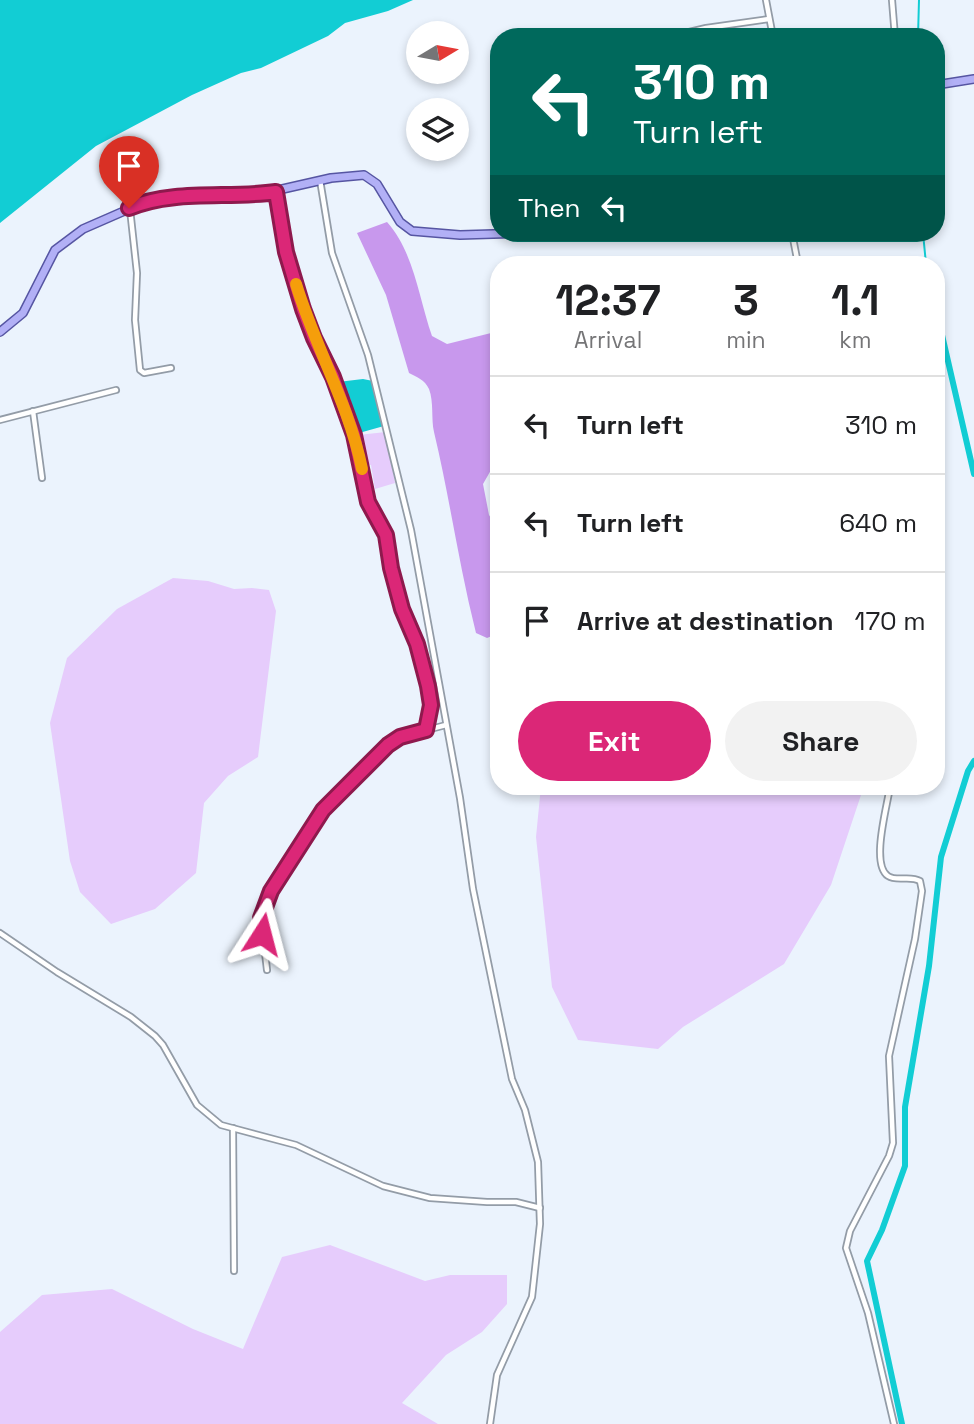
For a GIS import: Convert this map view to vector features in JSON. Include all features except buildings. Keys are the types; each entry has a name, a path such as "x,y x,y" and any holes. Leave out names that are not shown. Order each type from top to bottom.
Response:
{"main road":[{"path":"945,84 974,79"},
{"path":"0,332 23,313 55,250 83,229 138,205 180,197 276,192 320,180 364,175 371,178 400,222 412,231 490,234"}],"street":[{"path":"766,0 771,28"},
{"path":"892,0 894,28"},
{"path":"706,28 769,19"},
{"path":"320,180 332,253 368,355 411,530 460,799 473,889 512,1079 525,1110 538,1162 538,1265 532,1297 497,1375 490,1424"},
{"path":"276,192 286,252 303,309 333,377 354,435 368,502 386,535 402,609 417,644 431,705 426,730"},
{"path":"129,208 137,273 135,320 140,370 144,373 171,368"},
{"path":"0,420 116,390"},
{"path":"33,411 41,478"},
{"path":"267,970 261,918 271,891 323,810 388,745 400,737 446,725"},
{"path":"888,795 882,828 881,865 891,877 915,878 920,881 922,891 915,939 889,1056 893,1143 846,1244 868,1313 894,1424"},
{"path":"0,933 131,1017 155,1036 163,1045 197,1105 220,1125 296,1145 383,1186 430,1198 516,1202 540,1208"},
{"path":"233,1128 233,1271"}],"shaded area":[{"path":"387,222 396,234 410,261 432,336 447,344 490,333 490,472 483,484 490,517 490,637 487,638 476,633 470,608 434,432 429,389 423,381 409,373 386,295 357,233"},
{"path":"386,432 395,483 375,489 371,465 362,463 358,435"},
{"path":"173,578 208,581 234,589 269,590 276,611 258,757 228,776 204,803 196,873 155,909 111,924 80,892 70,861 50,723 67,658 117,609"},
{"path":"540,795 861,795 831,885 784,964 683,1027 658,1049 578,1040 552,987 536,837"},
{"path":"330,1245 425,1281 450,1275 507,1275 507,1304 482,1332 446,1355 402,1403 438,1424 0,1424 0,1332 42,1295 112,1289 193,1329 243,1349 282,1257"}],"water":[{"path":"0,0 413,0 388,11 345,23 328,36 261,68 241,73 192,95 96,146 0,223"},
{"path":"363,379 373,381 384,426 359,433 350,398 338,382"}],"waterway":[{"path":"918,28 919,0"},
{"path":"924,242 925,256"},
{"path":"945,348 974,474"},
{"path":"902,1424 867,1261 882,1230 905,1166 905,1107 929,966 941,857 968,771 974,761"}],"slow traffic":[{"path":"296,284 314,338 340,394 362,469"}],"route":[{"path":"129,208 180,197 276,192 286,252 303,309 340,394 354,435 364,492 383,524 402,609 417,644 428,686 431,705 426,730 400,737 388,745 323,810 271,891 261,918 262,934"}]}
